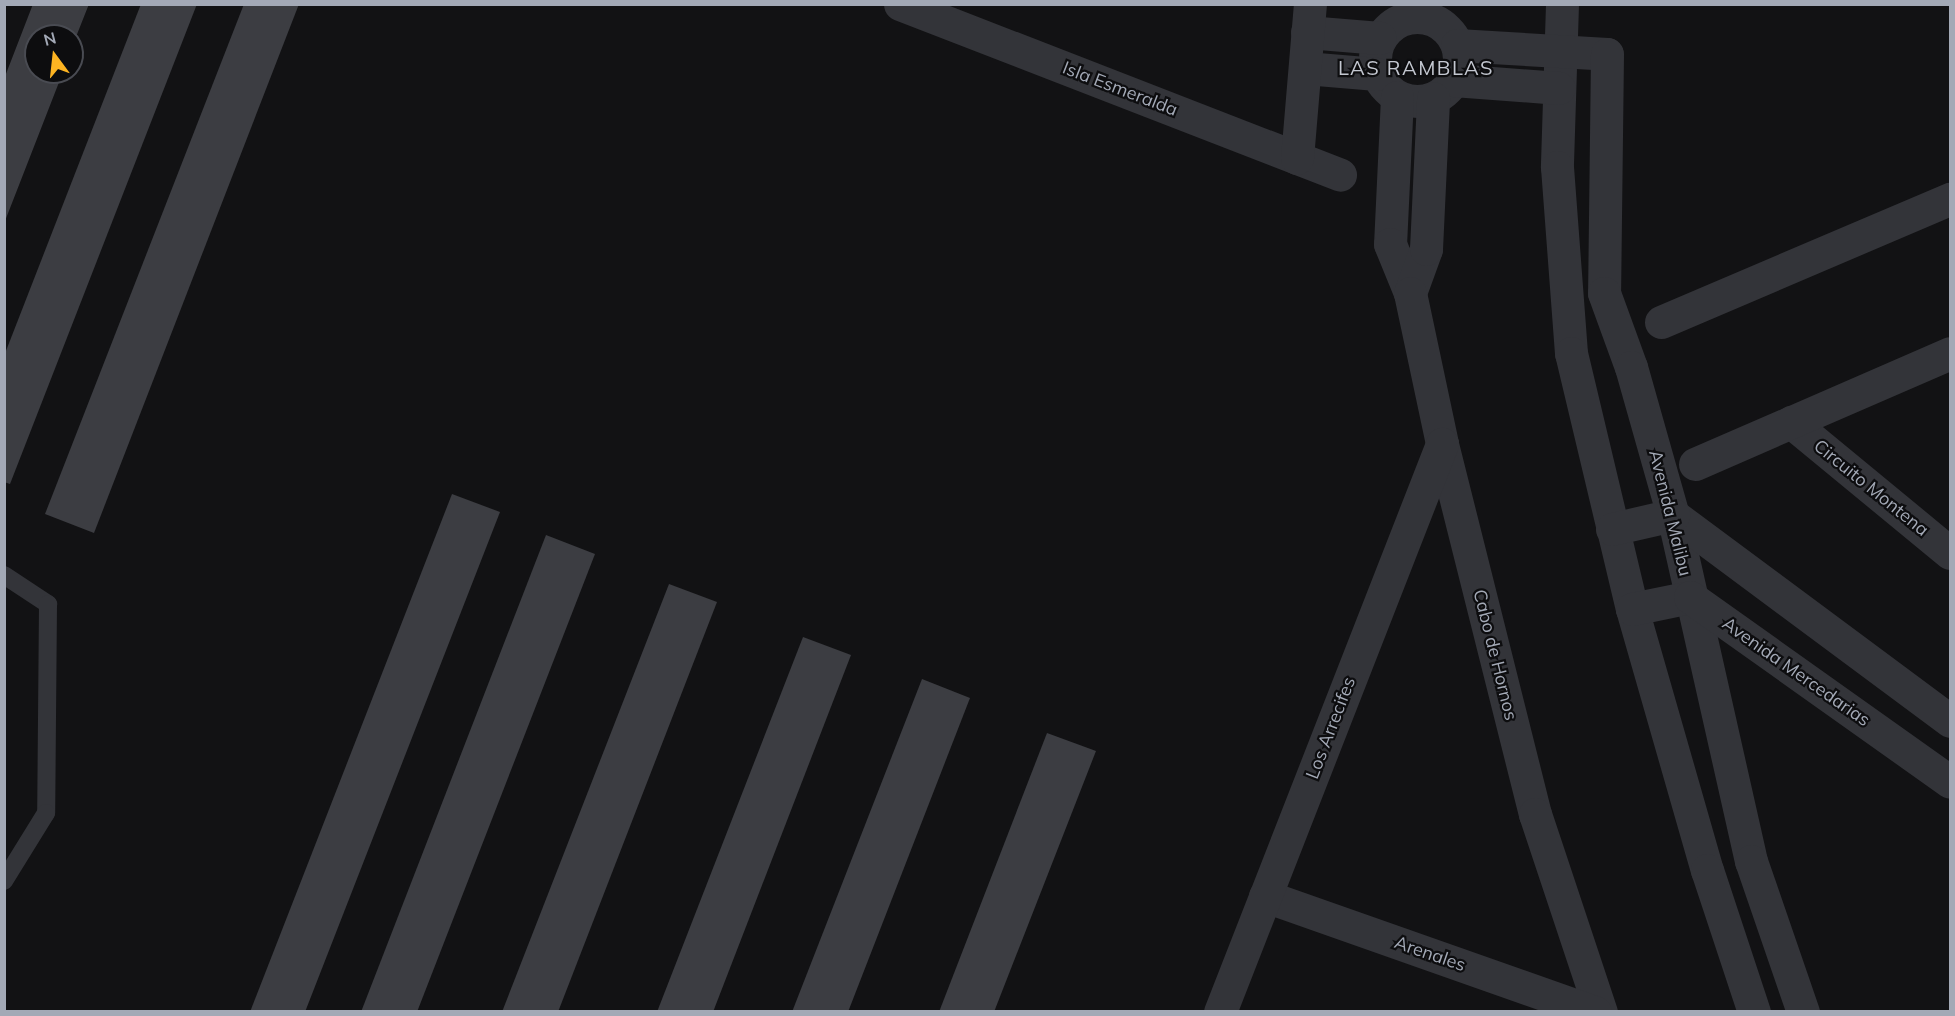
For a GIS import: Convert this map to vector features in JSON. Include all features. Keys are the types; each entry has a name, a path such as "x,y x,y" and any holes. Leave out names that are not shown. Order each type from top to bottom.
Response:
{"street":[{"name":"Isla Esmeralda","path":"900,4 1340,175"},
{"path":"1562,4 1557,167 1571,353 1632,609 1707,870 1754,1011"},
{"path":"1297,158 1308,18 1394,21 1436,13 1449,30 1460,57 1443,89 1426,249 1410,293"},
{"path":"1387,85 1374,52 1394,21"},
{"path":"1457,45 1560,51"},
{"name":"Avenida Malibu","path":"1560,51 1607,54 1604,293 1631,367 1673,515 1751,861 1803,1011"},
{"path":"1305,68 1387,85 1412,101 1443,89 1559,88"},
{"name":"Cabo de Hornos","path":"1387,85 1392,220 1390,244 1410,293 1442,444 1535,814 1601,1011"},
{"path":"1661,322 1950,199"},
{"path":"1392,220 1427,223"},
{"name":"Circuito Montena","path":"1695,464 1950,353"},
{"name":"Circuito Montena","path":"1791,422 1950,554"},
{"name":"Los Arrecifes","path":"1220,1011 1442,444"},
{"path":"1612,529 1673,515 1950,721"},
{"path":"1632,609 1690,597"},
{"name":"Avenida Mercedarias","path":"1690,597 1950,782"},
{"name":"Arenales","path":"1265,896 1596,1011"}],"lane":[{"path":"4,575 48,604 46,813 4,881"}],"building":[{"path":"33,4 89,4 81,24 25,24"},
{"path":"141,4 197,4 10,484 4,482 4,356"},
{"path":"244,4 299,4 94,533 45,514"},
{"path":"24,27 24,84 58,84 5,221 4,79"},
{"path":"452,494 500,512 305,1012 250,1012"},
{"path":"546,535 595,554 417,1012 361,1012"},
{"path":"669,584 717,602 558,1012 502,1012"},
{"path":"803,637 851,655 713,1012 657,1012"},
{"path":"922,679 970,698 848,1012 792,1012"},
{"path":"1047,733 1096,751 994,1012 939,1012"}],"district":[{"name":"LAS RAMBLAS","path":"1416,67"}]}
